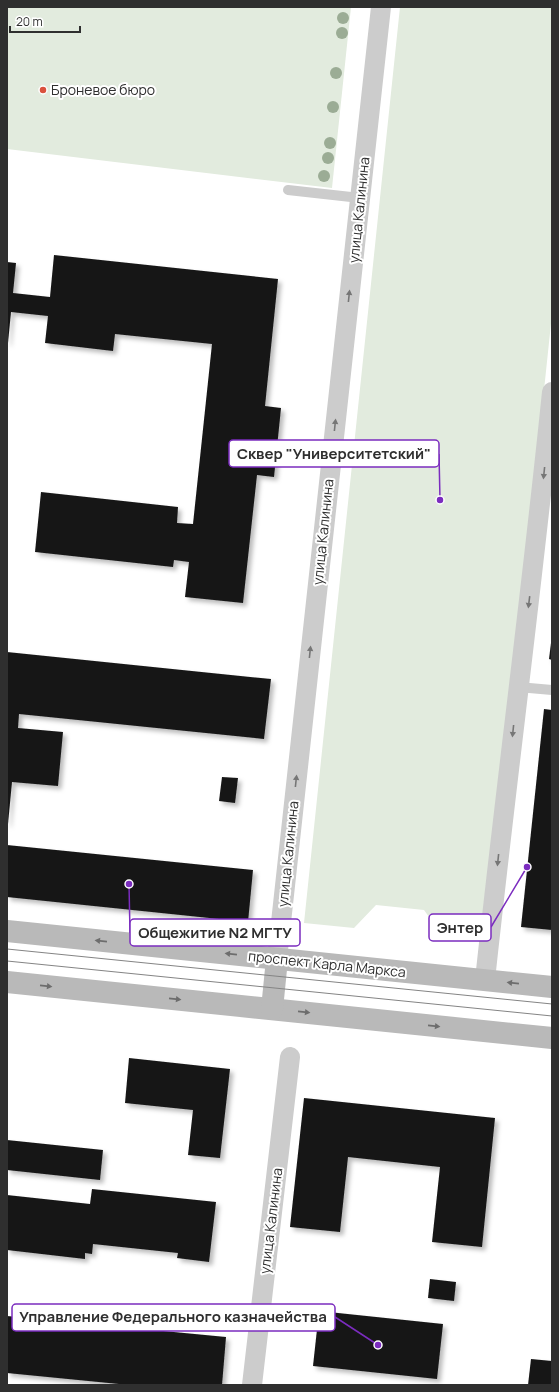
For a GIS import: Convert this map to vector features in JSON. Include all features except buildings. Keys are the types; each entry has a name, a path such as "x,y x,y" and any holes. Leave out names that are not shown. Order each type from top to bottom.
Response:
{"main road":[{"name":"проспект Карла Маркса","path":"7,931 552,987"},
{"name":"улица Калинина","path":"272,1009 277,959"},
{"path":"7,982 552,1038"}],"street":[{"name":"улица Калинина","path":"277,959 381,7"},
{"path":"485,980 552,392"},
{"name":"улица Калинина","path":"252,1385 290,1057"}],"lane":[{"path":"288,190 360,198"},
{"path":"518,687 552,690"}],"shaded area":[{"path":"7,7 351,7 332,188 7,149"},
{"path":"400,7 552,7 552,314 486,942 444,938 424,910 376,905 354,928 304,923"}],"tram line":[{"path":"7,949 552,1004"},
{"path":"7,961 552,1016"}],"place":[{"name":"Броневое бюро","path":"43,90"},
{"name":"Сквер \"Университетский\"","path":"440,500"},
{"name":"Энтер","path":"527,867"},
{"name":"Общежитие N2 МГТУ","path":"129,884"},
{"name":"Управление Федерального казначейства","path":"378,1345"}]}
